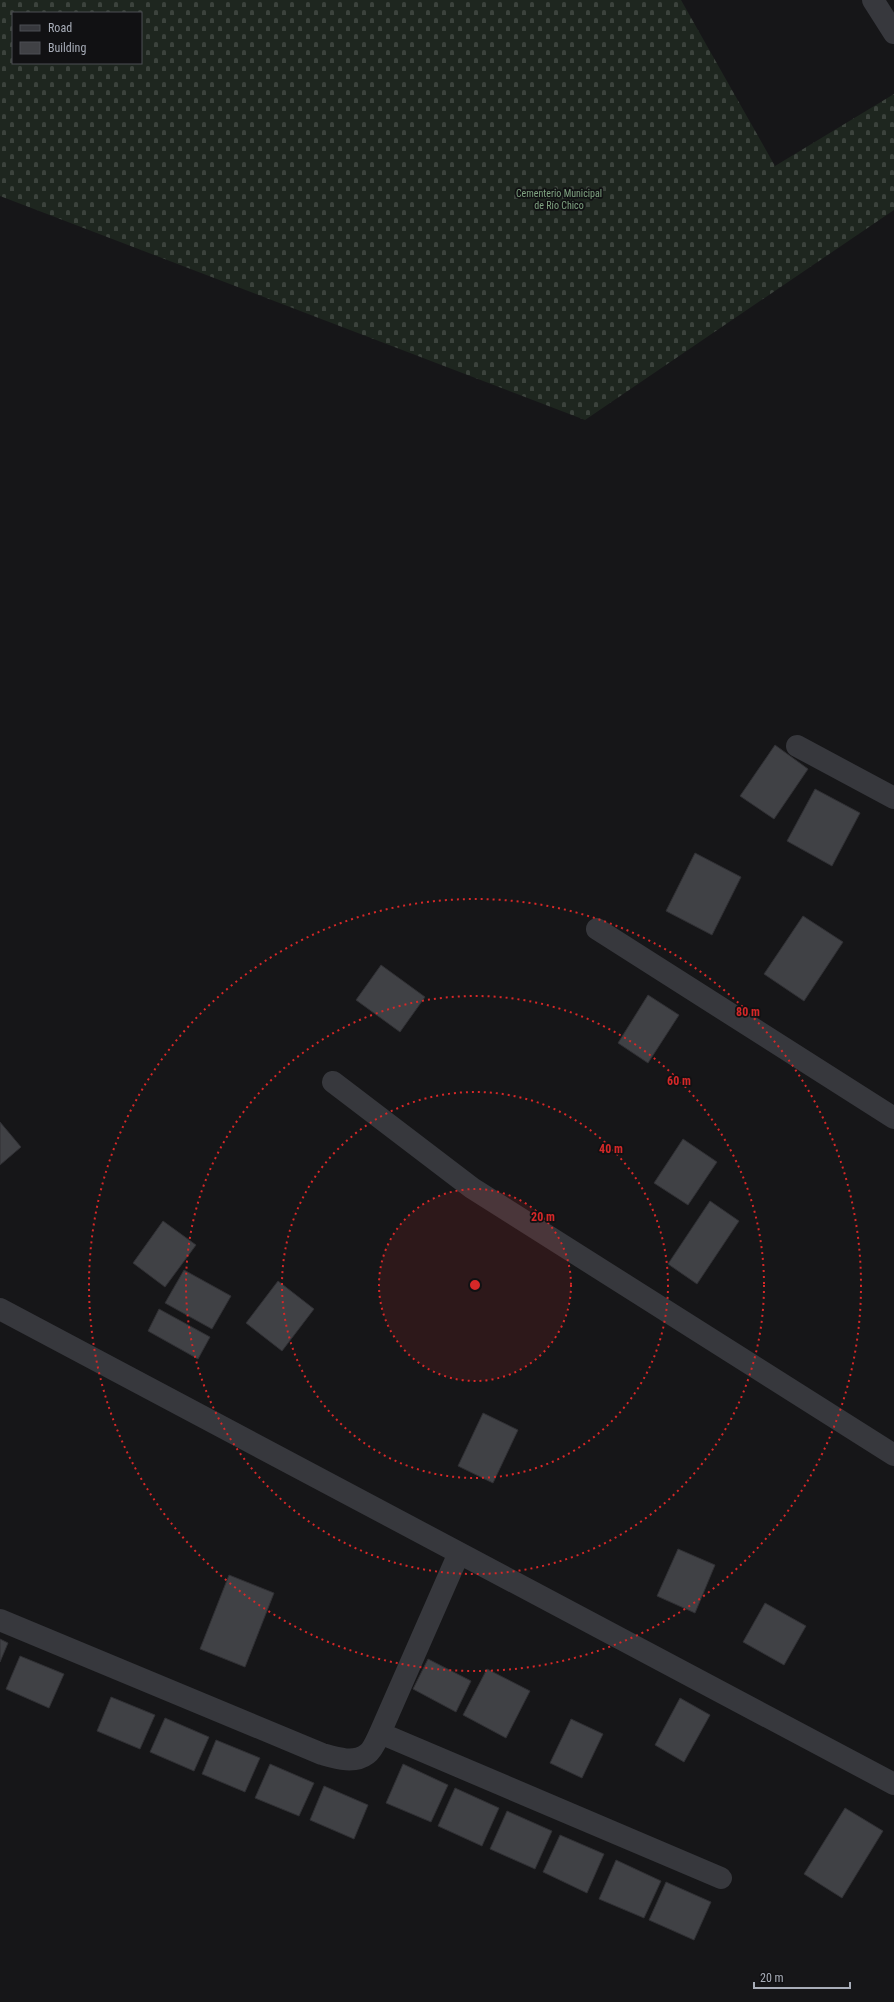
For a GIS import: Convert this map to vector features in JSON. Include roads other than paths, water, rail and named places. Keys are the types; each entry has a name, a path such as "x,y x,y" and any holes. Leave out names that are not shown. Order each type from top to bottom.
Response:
{"street":[{"path":"873,0 894,33"},
{"path":"797,746 894,798"},
{"path":"597,929 894,1118"},
{"path":"333,1082 472,1188 894,1455"},
{"path":"0,1308 894,1784"},
{"path":"0,1620 322,1754 340,1759 356,1759 368,1754 380,1733 459,1553"},
{"path":"380,1733 721,1878"}],"park label":[{"name":"Cementerio Municipal de Río Chico","path":"559,198"}]}
